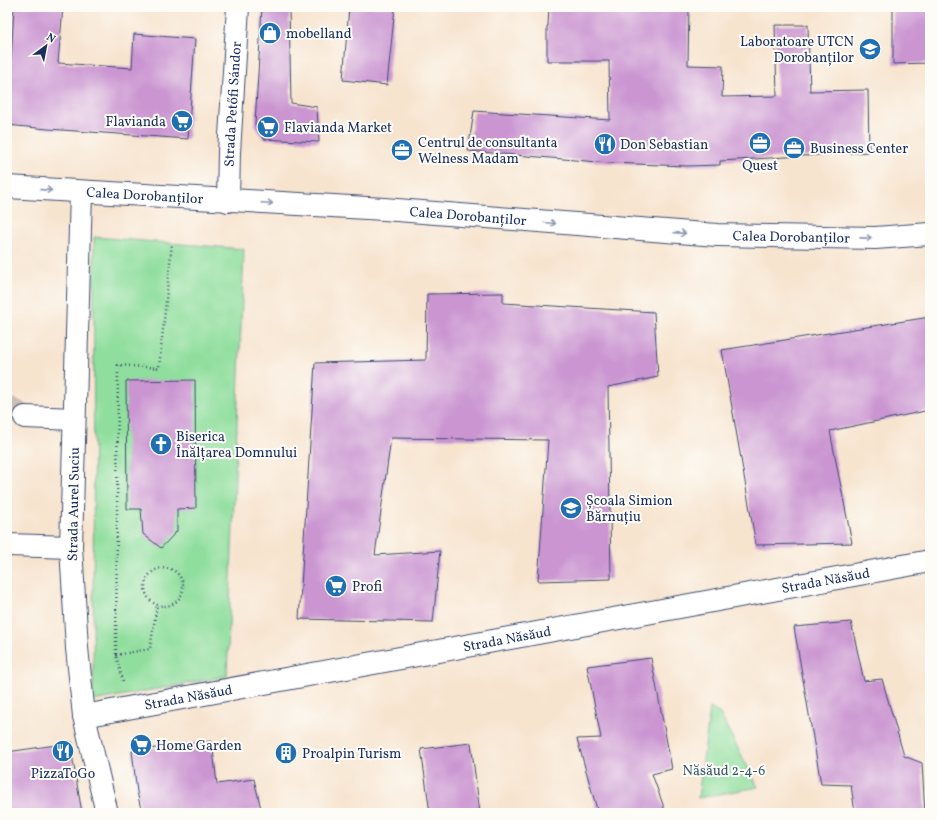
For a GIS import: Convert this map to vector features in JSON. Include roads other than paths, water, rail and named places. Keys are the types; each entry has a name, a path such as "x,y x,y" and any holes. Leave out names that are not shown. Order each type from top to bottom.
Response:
{"street":[{"name":"Strada Petőfi Sándor","path":"228,201 229,152 238,7"},
{"name":"Calea Dorobanților","path":"7,187 384,209 717,235 875,238 930,234"},
{"name":"Strada Aurel Suciu","path":"80,192 66,418 71,547 77,648 84,716 107,813"},
{"path":"26,417 66,418"},
{"path":"7,545 71,547"},
{"name":"Strada Năsăud","path":"84,716 930,561"}],"tunnel":[{"path":"7,405 25,417"}],"place":[{"name":"mobelland","path":"270,33"},
{"name":"Laboratoare UTCN Dorobanților","path":"870,49"},
{"name":"Flavianda","path":"182,121"},
{"name":"Flavianda Market","path":"268,127"},
{"name":"Quest","path":"760,143"},
{"name":"Don Sebastian","path":"605,144"},
{"name":"Business Center","path":"794,148"},
{"name":"Centrul de consultanta Welness Madam","path":"402,150"},
{"name":"Biserica Înălțarea Domnului","path":"161,444"},
{"name":"Școala Simion Bărnuțiu","path":"571,508"},
{"name":"Profi","path":"336,586"},
{"name":"Home Garden","path":"141,745"},
{"name":"PizzaToGo","path":"63,751"},
{"name":"Proalpin Turism","path":"286,753"}],"park label":[{"name":"Năsăud 2-4-6","path":"724,770"}]}
